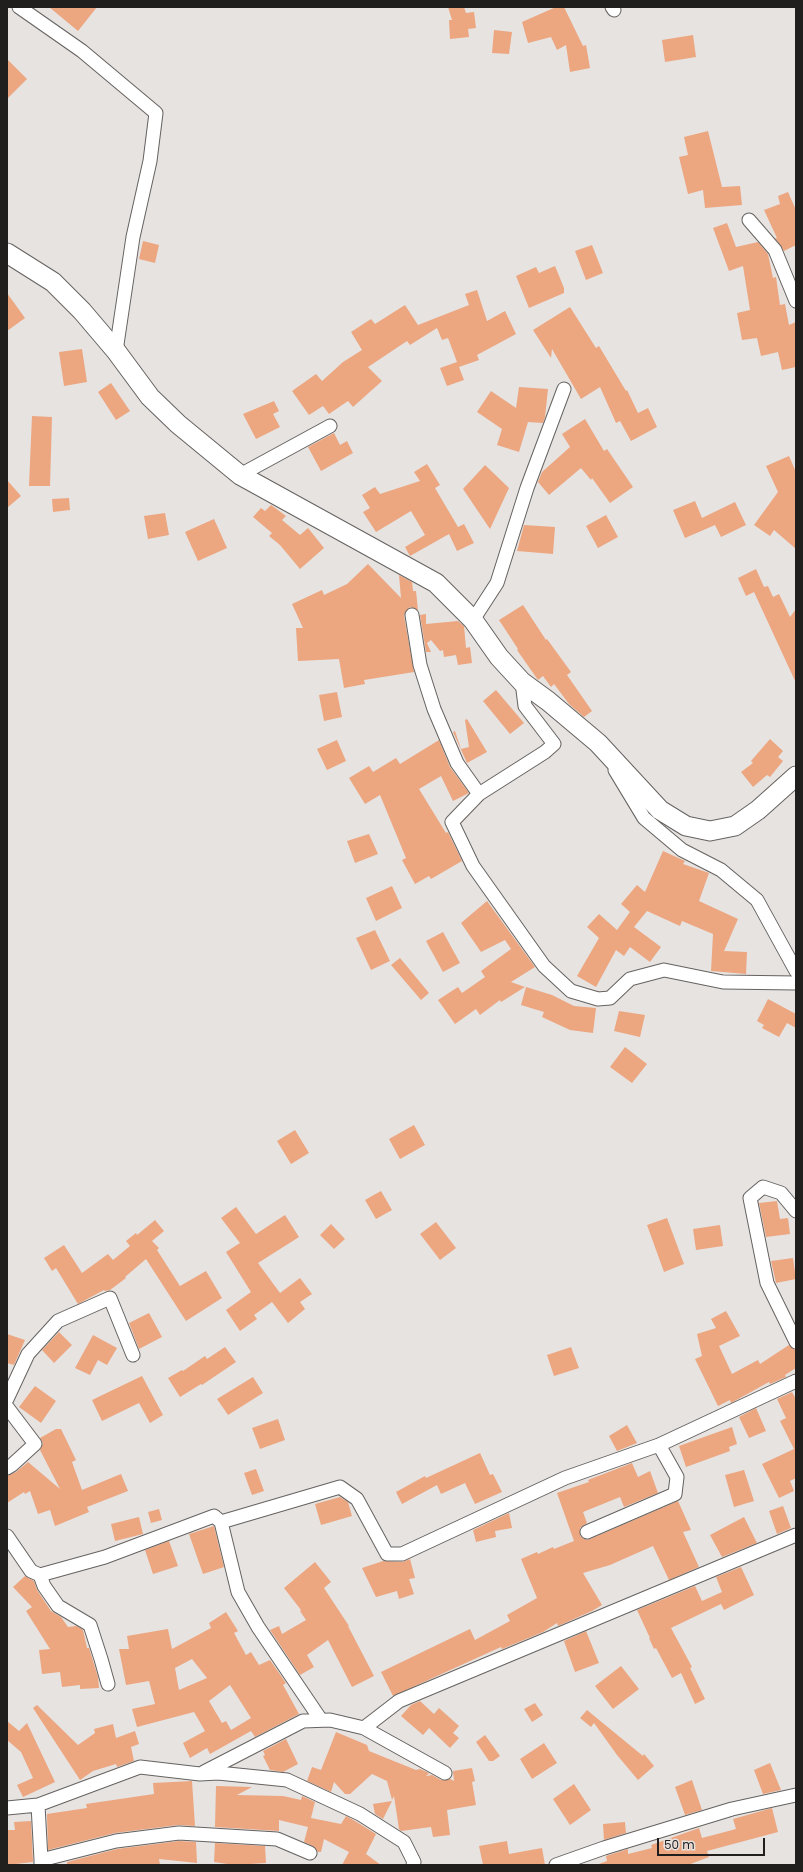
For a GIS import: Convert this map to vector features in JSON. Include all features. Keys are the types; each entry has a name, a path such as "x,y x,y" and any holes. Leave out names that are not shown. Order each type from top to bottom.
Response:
{"main road":[{"path":"7,253 53,282 82,311 116,351 150,397 178,424 240,475 436,584 473,620 499,657 522,682 598,743 660,810 686,826 710,831 735,826 758,810 796,776"}],"street":[{"path":"19,7 82,51 156,113 150,161 133,237 116,351"},
{"path":"749,220 775,250 796,301"},
{"path":"473,620 498,583 527,488 564,389"},
{"path":"240,475 330,426"},
{"path":"412,615 420,665 434,710 457,763 479,794"},
{"path":"522,682 524,706 554,744 545,752 479,794 452,822 473,866 544,966 571,991 598,999 610,998 630,979 664,970 723,982 796,983"},
{"path":"598,743 644,818 682,850 721,870 757,900 792,956 796,970"},
{"path":"796,1211 782,1193 763,1187 750,1198 767,1283 796,1342"},
{"path":"7,1399 28,1354 58,1321 110,1298 133,1355"},
{"path":"221,1522 340,1487 357,1499 387,1554 402,1554 565,1478 659,1445 796,1381"},
{"path":"7,1407 35,1444 7,1468"},
{"path":"587,1532 675,1494 677,1477 659,1445"},
{"path":"7,1536 30,1571 40,1575 105,1557 214,1516 221,1522 238,1592 258,1627 321,1720"},
{"path":"364,1728 399,1701 796,1535"},
{"path":"40,1575 44,1586 58,1606 90,1625 108,1684"},
{"path":"200,1774 303,1722 321,1720 330,1720 364,1728 445,1773"},
{"path":"7,1808 38,1805 140,1767 200,1774 218,1773 287,1780 360,1814 404,1842 414,1862 413,1865"},
{"path":"556,1865 604,1848 732,1809 796,1795"},
{"path":"38,1805 42,1862 116,1841 179,1833 277,1839 310,1853"}],"building":[{"path":"49,7 97,7 78,31"},
{"path":"448,7 464,7 466,13 474,12 476,28 468,29 469,37 450,39 449,20 452,20"},
{"path":"556,7 564,7 583,46 586,45 590,68 570,72 566,45 557,50 551,37 528,43 522,22"},
{"path":"494,30 512,32 509,54 492,53"},
{"path":"693,35 696,57 665,62 662,40"},
{"path":"7,59 27,79 7,99"},
{"path":"708,131 722,187 740,186 742,205 705,208 703,190 688,194 679,157 688,155 684,137"},
{"path":"788,192 796,210 796,245 784,251 775,238 777,238 764,210 780,204 778,196"},
{"path":"727,223 736,247 758,242 768,254 773,278 776,277 780,305 785,304 789,325 796,322 796,367 782,370 778,352 761,356 757,338 742,340 737,313 750,310 743,266 729,271 713,228"},
{"path":"143,241 159,245 155,263 139,259"},
{"path":"592,245 603,273 586,280 575,251"},
{"path":"555,266 564,288 564,293 529,308 516,276 536,267 539,273"},
{"path":"477,290 487,321 505,311 516,334 477,355 479,360 459,367 464,380 447,386 440,368 457,362 448,338 442,340 437,328 410,345 407,341 368,367 382,381 353,407 348,401 329,414 323,406 309,415 292,391 316,374 322,381 343,362 362,350 351,332 371,319 375,324 405,305 418,325 469,305 465,294"},
{"path":"7,293 25,318 7,331"},
{"path":"570,307 596,348 599,346 626,391 627,390 638,413 648,408 657,427 631,441 620,421 616,423 600,387 581,399 552,349 551,358 533,330"},
{"path":"82,349 87,382 64,386 59,352"},
{"path":"111,383 130,411 116,420 98,392"},
{"path":"519,387 548,389 543,423 528,422 519,452 497,445 502,429 477,412 491,391 516,408"},
{"path":"274,401 279,411 273,414 280,427 256,439 243,414"},
{"path":"32,416 52,417 50,486 29,486"},
{"path":"585,419 604,451 607,449 633,487 610,503 592,478 591,480 581,468 549,495 538,482 542,472 570,447 562,434"},
{"path":"334,433 340,445 347,441 353,453 321,471 308,447"},
{"path":"789,456 796,472 796,549 774,530 770,536 754,525 778,492 766,466"},
{"path":"427,464 440,485 435,488 458,527 464,524 474,543 457,551 449,534 410,556 405,547 425,535 411,511 376,532 363,512 370,508 362,495 375,487 380,494 420,481 414,472"},
{"path":"485,465 509,488 490,529 463,489"},
{"path":"7,480 21,496 7,508"},
{"path":"69,498 70,510 53,512 52,499"},
{"path":"695,501 702,518 735,502 746,525 721,537 715,525 685,538 673,510"},
{"path":"271,505 286,516 282,520 300,535 308,528 324,548 300,569 280,545 269,536 272,533 253,517 261,508 265,511"},
{"path":"165,513 169,535 148,539 144,516"},
{"path":"606,515 618,537 598,548 586,526"},
{"path":"214,519 227,548 198,561 185,532"},
{"path":"524,525 555,527 553,554 517,551"},
{"path":"368,564 401,598 399,575 412,582 413,591 416,591 418,610 410,607 405,612 404,616 414,672 364,680 365,684 344,688 339,659 298,661 296,628 303,628 292,604 322,590 324,595 347,584"},
{"path":"756,569 764,587 768,586 773,597 779,594 790,617 796,609 796,683 754,592 746,596 738,578"},
{"path":"523,605 546,640 547,639 571,672 567,675 592,711 584,717 569,704 554,684 551,687 543,676 538,680 517,650 518,649 499,620"},
{"path":"426,614 426,624 458,621 464,626 466,648 470,647 472,663 458,665 456,655 444,657 443,650 440,651 431,640 427,643 431,652 426,652 420,615"},
{"path":"496,690 524,723 510,734 483,701"},
{"path":"337,692 342,717 324,721 319,695"},
{"path":"467,719 487,752 467,763 453,732 455,731 461,749 469,747 465,720"},
{"path":"770,739 783,751 778,757 783,761 770,777 767,775 753,787 741,772 753,763 751,761"},
{"path":"337,740 346,761 327,770 317,749"},
{"path":"439,740 450,767 469,793 453,801 441,776 419,789 446,833 448,832 462,861 431,879 429,876 415,884 402,860 406,858 380,795 365,804 349,778 369,766 373,772 396,758 400,764"},
{"path":"369,834 378,854 355,863 347,841"},
{"path":"663,851 685,861 683,864 709,873 699,901 738,919 724,951 747,952 746,974 711,971 713,934 682,921 680,926 647,911 634,927 661,947 650,962 630,947 624,956 616,950 596,987 577,976 599,938 587,927 599,914 617,930 630,912 621,904 637,885 645,892"},
{"path":"392,886 402,908 376,921 366,898"},
{"path":"487,901 535,967 511,982 525,987 501,1002 500,1000 480,1015 476,1009 455,1024 438,1000 458,987 462,993 485,977 481,971 511,949 505,940 481,952 461,923"},
{"path":"375,930 390,961 371,970 356,938"},
{"path":"443,932 460,963 443,972 426,941"},
{"path":"400,958 429,993 421,1000 391,965"},
{"path":"526,987 552,995 574,1006 596,1008 593,1033 570,1030 542,1017 544,1012 521,1005"},
{"path":"768,999 796,1014 796,1028 787,1023 779,1037 762,1028 764,1025 757,1021"},
{"path":"619,1011 645,1015 640,1037 614,1031"},
{"path":"625,1047 647,1064 632,1083 610,1067"},
{"path":"414,1125 425,1145 400,1159 389,1139"},
{"path":"295,1130 309,1153 291,1164 277,1141"},
{"path":"381,1191 392,1210 376,1219 365,1200"},
{"path":"777,1201 780,1219 788,1218 790,1234 766,1237 759,1203"},
{"path":"236,1207 256,1234 285,1215 299,1237 258,1263 280,1293 300,1278 312,1294 300,1302 305,1309 288,1323 272,1302 254,1315 257,1319 240,1331 226,1310 251,1292 226,1252 240,1243 221,1218"},
{"path":"667,1218 684,1264 664,1272 647,1225"},
{"path":"155,1220 164,1231 152,1241 159,1248 157,1250 180,1286 206,1271 222,1298 186,1321 146,1259 125,1277 126,1278 110,1290 104,1290 78,1304 56,1268 52,1271 44,1258 64,1245 82,1273 108,1254 113,1260 130,1246 126,1241 136,1233 137,1235"},
{"path":"436,1222 456,1248 440,1260 420,1234"},
{"path":"331,1224 345,1239 334,1249 320,1235"},
{"path":"720,1225 723,1246 696,1250 693,1229"},
{"path":"793,1258 796,1279 776,1283 771,1261"},
{"path":"726,1311 740,1336 719,1346 732,1374 758,1360 760,1364 789,1345 796,1350 796,1368 785,1375 786,1377 770,1384 769,1382 731,1403 730,1400 718,1406 695,1359 702,1356 697,1334 716,1328 711,1319"},
{"path":"149,1313 162,1337 139,1349 129,1323"},
{"path":"59,1332 72,1345 54,1363 42,1350"},
{"path":"7,1334 25,1340 14,1365 7,1363"},
{"path":"93,1335 117,1348 107,1365 98,1360 90,1375 75,1368"},
{"path":"225,1347 236,1362 202,1385 201,1384 180,1397 168,1378 182,1370 183,1371 205,1356 207,1359"},
{"path":"571,1347 579,1368 554,1376 547,1355"},
{"path":"142,1376 163,1415 150,1423 139,1403 102,1421 92,1400"},
{"path":"253,1377 263,1393 228,1415 217,1399"},
{"path":"35,1386 56,1401 41,1423 19,1407"},
{"path":"792,1392 796,1399 796,1478 790,1481 794,1491 779,1498 762,1464 794,1449 780,1421 786,1418 777,1399"},
{"path":"756,1408 766,1431 749,1438 739,1417"},
{"path":"278,1419 285,1440 260,1449 252,1428"},
{"path":"627,1425 637,1443 617,1451 609,1436"},
{"path":"732,1427 737,1444 729,1447 730,1451 686,1467 679,1446"},
{"path":"56,1429 61,1429 76,1460 72,1462 82,1490 121,1474 128,1491 87,1507 89,1512 55,1526 50,1510 38,1514 30,1491 25,1494 24,1492 7,1503 7,1476 16,1472 28,1462 60,1489 40,1450 43,1443 40,1438"},
{"path":"480,1453 490,1475 493,1474 502,1492 475,1504 465,1483 441,1494 437,1485 402,1504 396,1492 425,1476 426,1478"},
{"path":"632,1463 638,1477 650,1471 658,1493 624,1507 620,1497 583,1512 587,1523 580,1528 580,1536 586,1540 590,1539 678,1501 691,1530 683,1532 699,1567 669,1580 653,1546 610,1565 583,1573 602,1605 558,1626 557,1623 543,1632 502,1649 501,1647 393,1696 381,1672 470,1629 475,1640 510,1621 507,1615 537,1598 521,1559 537,1552 538,1554 553,1547 554,1549 574,1541 557,1493 589,1482 588,1480"},
{"path":"256,1469 264,1491 252,1495 244,1473"},
{"path":"744,1470 754,1501 734,1507 725,1475"},
{"path":"340,1497 348,1502 352,1516 321,1525 315,1504"},
{"path":"783,1506 791,1528 777,1534 769,1511"},
{"path":"159,1509 162,1520 151,1523 148,1512"},
{"path":"509,1513 512,1528 495,1531 496,1537 476,1542 473,1530"},
{"path":"139,1517 143,1534 115,1541 111,1524"},
{"path":"744,1517 757,1543 722,1557 710,1535"},
{"path":"214,1526 224,1567 203,1574 189,1534"},
{"path":"169,1541 178,1566 153,1574 145,1550"},
{"path":"410,1559 415,1578 409,1579 414,1594 399,1599 397,1591 376,1597 362,1568 383,1561 402,1562"},
{"path":"315,1562 331,1582 324,1588 349,1626 374,1676 352,1687 328,1640 307,1655 314,1667 300,1675 270,1630 279,1626 282,1634 306,1620 300,1611 301,1610 284,1588"},
{"path":"741,1567 754,1595 724,1610 721,1604 671,1628 692,1667 690,1668 705,1699 695,1704 681,1673 672,1678 656,1648 654,1649 637,1610 695,1586 702,1601 722,1592 716,1577"},
{"path":"25,1576 34,1581 37,1590 51,1611 61,1617 68,1627 77,1626 83,1630 87,1648 89,1648 98,1677 99,1688 80,1689 80,1685 62,1687 60,1672 42,1674 39,1650 50,1649 26,1611 32,1607 13,1587"},
{"path":"226,1612 238,1631 234,1633 246,1655 251,1652 259,1665 270,1660 286,1683 283,1685 299,1714 255,1737 251,1731 210,1754 207,1748 190,1758 183,1743 205,1731 194,1712 137,1727 132,1709 155,1704 149,1681 126,1685 119,1649 129,1649 127,1636 168,1629 172,1649 211,1628 209,1623","holes":["192,1659 207,1678 179,1690 175,1668","230,1685 251,1718 231,1730 226,1721 222,1723 209,1701"]},
{"path":"586,1631 599,1663 575,1672 564,1641"},
{"path":"621,1666 639,1689 613,1709 595,1686"},
{"path":"420,1701 434,1714 439,1708 459,1726 453,1733 459,1738 450,1748 429,1728 423,1735 401,1716 411,1705"},
{"path":"535,1703 543,1715 532,1722 524,1709"},
{"path":"37,1705 78,1745 95,1733 94,1729 113,1724 116,1738 135,1731 139,1744 131,1747 134,1761 117,1767 116,1764 93,1771 80,1780 33,1708"},
{"path":"587,1710 643,1756 644,1754 654,1766 638,1780 617,1755 594,1723 591,1727 580,1718"},
{"path":"7,1721 19,1731 27,1723 55,1782 23,1797 17,1785 33,1778 21,1752 7,1740"},
{"path":"336,1732 367,1745 369,1751 416,1770 420,1769 429,1773 426,1776 432,1775 441,1780 450,1779 454,1781 453,1771 472,1768 475,1781 472,1782 476,1805 447,1810 450,1835 433,1837 431,1827 401,1831 399,1829 394,1796 392,1800 387,1781 372,1774 350,1794 345,1794 334,1782 331,1792 307,1781 312,1767 321,1770"},
{"path":"485,1735 500,1756 493,1761 489,1761 476,1742"},
{"path":"286,1739 298,1764 283,1772 270,1770 263,1756 265,1755 263,1751"},
{"path":"544,1743 557,1763 532,1779 520,1759"},
{"path":"770,1763 781,1790 763,1794 754,1770"},
{"path":"692,1780 702,1810 685,1815 675,1787"},
{"path":"192,1781 195,1826 178,1825 115,1833 48,1850 47,1814 87,1808 86,1804 154,1794 153,1783"},
{"path":"574,1784 591,1810 570,1825 553,1799"},
{"path":"216,1786 252,1787 237,1795 283,1796 301,1800 302,1796 315,1802 311,1818 341,1824 346,1816 376,1834 366,1854 381,1865 342,1865 349,1852 324,1839 321,1852 318,1852 313,1846 304,1842 308,1827 279,1820 279,1831 215,1827"},
{"path":"392,1801 383,1819 375,1814 373,1804"},
{"path":"772,1808 778,1832 707,1851 709,1857 688,1865 599,1865 607,1861 606,1856 628,1849 628,1854 652,1848 651,1845 699,1828 702,1838 736,1829 733,1819"},
{"path":"31,1821 33,1862 7,1865 7,1830 15,1830 14,1822"},
{"path":"625,1822 626,1833 604,1840 603,1824"},
{"path":"179,1841 196,1842 197,1863 159,1859 160,1865 67,1865 67,1862 117,1849"},
{"path":"507,1841 509,1854 542,1848 545,1865 483,1865 479,1846"},
{"path":"215,1843 265,1846 266,1863 234,1865 214,1862"}]}
